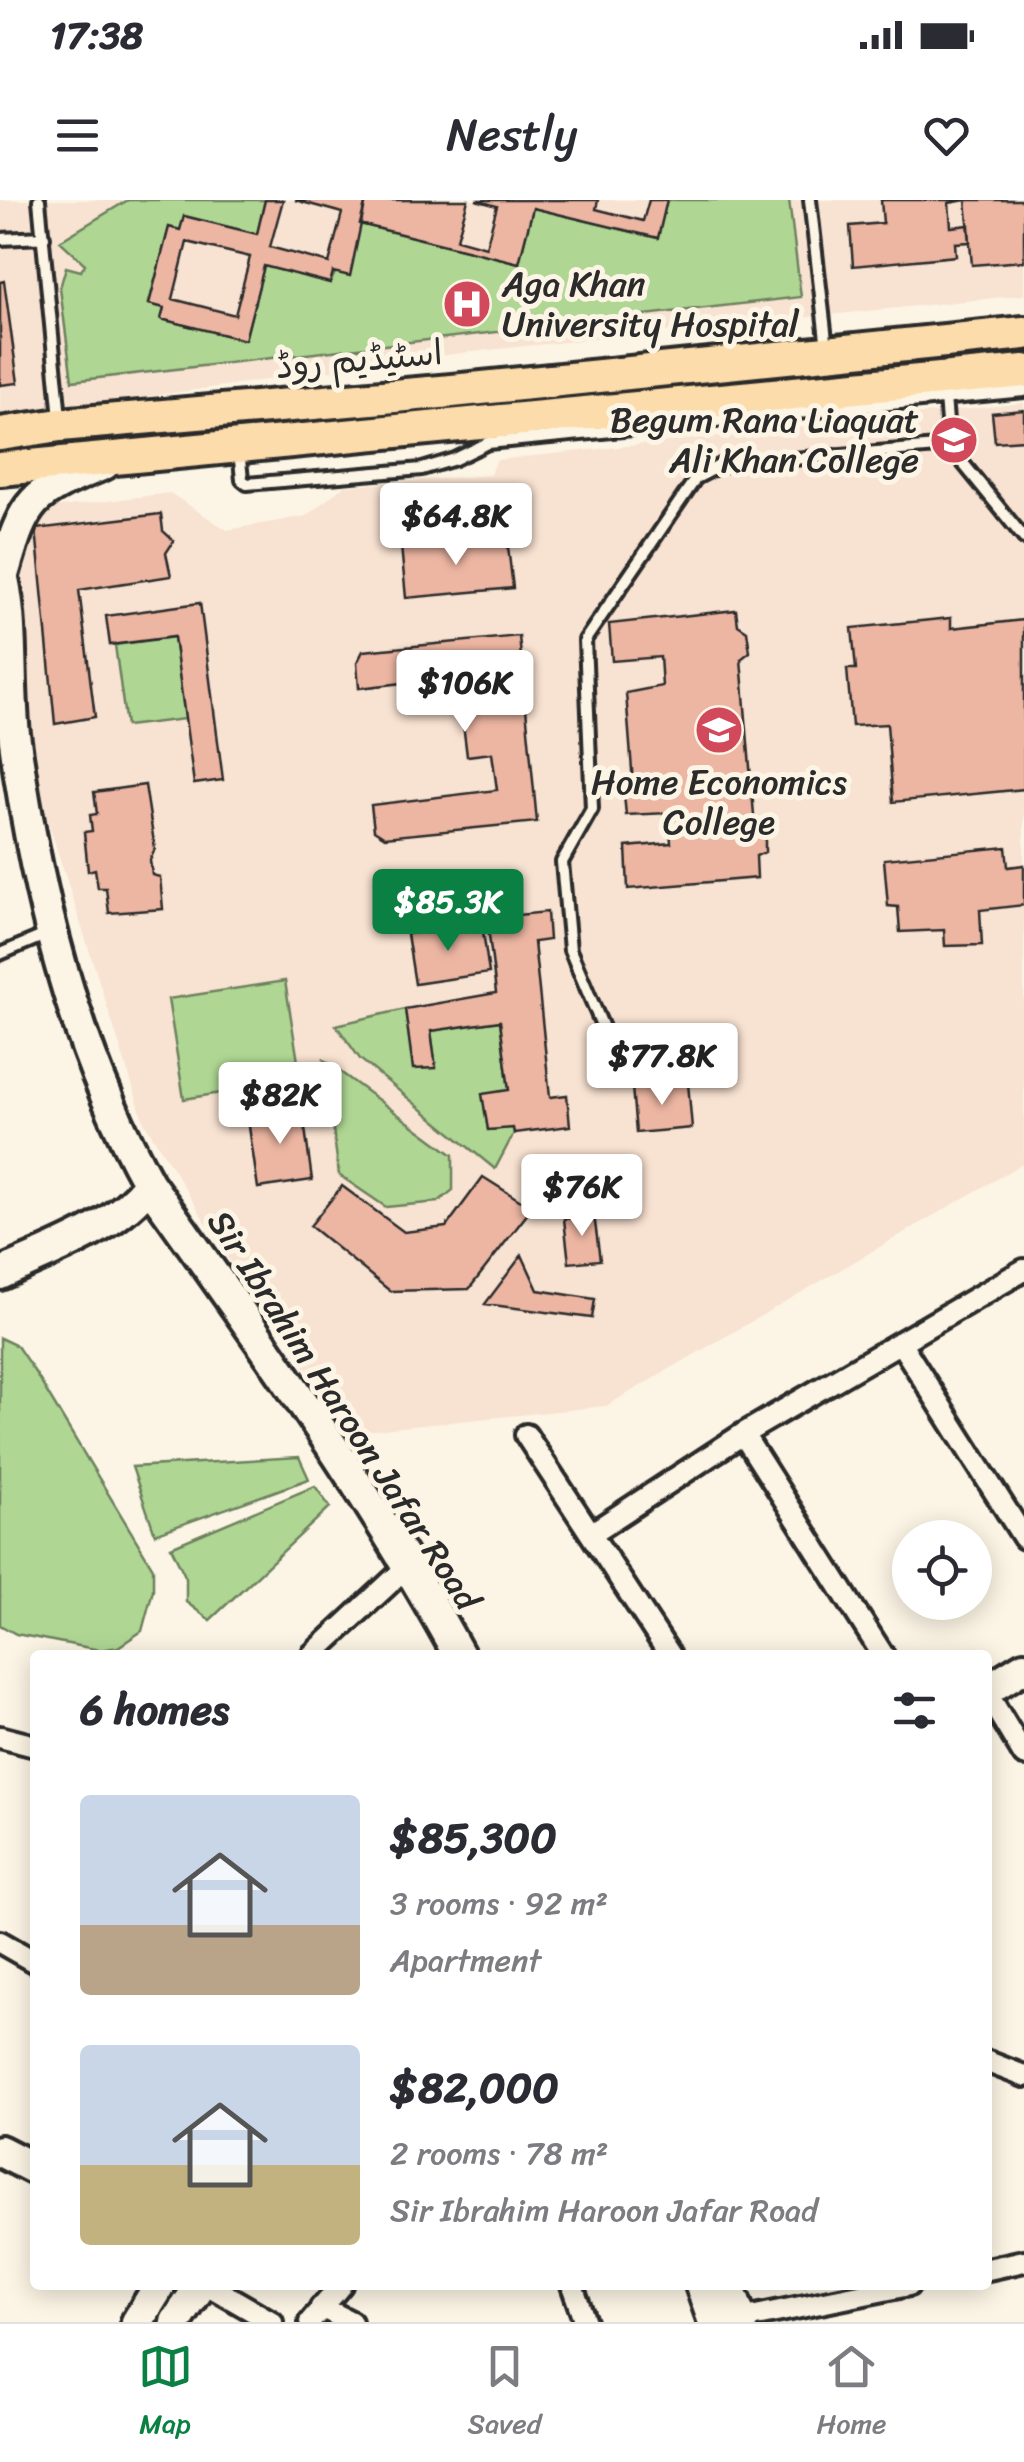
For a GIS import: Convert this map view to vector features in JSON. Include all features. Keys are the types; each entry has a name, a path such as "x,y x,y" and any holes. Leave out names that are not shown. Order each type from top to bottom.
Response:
{"main road":[{"name":"اسٹیڈیم روڈ","path":"0,434 60,425 452,392 1024,333"},
{"path":"0,469 239,444 459,439 944,390 1024,370"},
{"path":"452,392 459,439"}],"street":[{"path":"1,571 16,527 39,493 126,454"},
{"name":"Sir Ibrahim Haroon Jafar Road","path":"1,571 5,677 51,933 122,1136 149,1184 409,1565 456,1650"},
{"path":"0,1274 110,1222 132,1207 149,1184"},
{"path":"592,1533 743,1434 1024,1270"},
{"path":"900,1342 1024,1538"},
{"path":"743,1434 881,1650"},
{"path":"526,1435 667,1650"},
{"path":"317,1650 409,1565"},
{"path":"992,1689 1024,1667"},
{"path":"992,1699 1024,1755"},
{"path":"0,1736 30,1745"},
{"path":"0,1942 30,1959"},
{"path":"992,2064 1024,2076"},
{"path":"0,2151 30,2166"},
{"path":"992,2268 1024,2262"},
{"path":"138,2322 157,2290"},
{"path":"176,2322 201,2290"},
{"path":"214,2290 272,2322"},
{"path":"337,2290 316,2314 350,2322"},
{"path":"574,2290 585,2322"},
{"path":"706,2290 732,2321"},
{"path":"729,2290 732,2321"},
{"path":"732,2321 884,2290"}],"lane":[{"path":"40,200 60,425"},
{"path":"810,200 828,354"},
{"path":"0,240 44,237"},
{"path":"1024,392 944,390 949,446 1024,538"},
{"path":"621,1070 570,950 562,862 592,808 585,640 696,478 721,465 949,446"},
{"path":"0,954 51,933"}],"shaded area":[{"name":"Aga Khan University Hospital","path":"0,200 1024,200 1024,295 469,352 0,417"},
{"path":"1024,403 1024,1163 606,1406 363,1431 299,1360 279,1317 229,1260 144,1122 43,806 13,628 19,527 52,508 170,493 227,530 306,516 344,486 490,475 497,460"}],"green space":[{"path":"128,200 265,200 257,234 185,216 180,230 169,227 149,303 164,308 162,319 245,340 264,266 330,283 360,224 519,263 533,208 657,238 667,200 789,200 801,297 72,381 60,288 66,267 81,271 85,264 60,241"},
{"path":"174,637 185,719 126,726 115,645"},
{"path":"285,981 301,1080 184,1099 168,999"},
{"path":"405,1009 414,1069 436,1067 431,1031 500,1021 509,1090 483,1095 488,1130 513,1128 514,1133 495,1169 360,1059 336,1025"},
{"path":"324,1060 453,1155 453,1190 438,1202 386,1207 339,1175"},
{"path":"0,1338 17,1346 36,1374 153,1568 153,1590 142,1631 118,1647 100,1650 16,1634 0,1625"},
{"path":"299,1457 309,1479 155,1534 132,1467"},
{"path":"315,1486 330,1507 210,1620 186,1602 186,1578 171,1547"}],"building":[{"path":"265,200 283,200 270,247 329,263 342,213 295,200 366,200 350,276 333,272 330,283 264,266 245,340 161,319 164,308 149,304 169,227 180,230 184,216 257,234","holes":["187,242 250,257 235,315 173,299"]},
{"path":"366,200 468,200 457,239 486,247 497,206 476,200 598,200 596,209 643,221 649,200 667,200 658,238 533,208 519,263 360,224"},
{"path":"881,200 966,200 949,203 951,227 969,225 970,242 955,243 956,256 853,266 850,226 883,223"},
{"path":"966,200 1024,200 1024,261 972,265"},
{"path":"4,281 18,383 0,385 0,282"},
{"path":"1024,410 1024,440 995,442 992,413"},
{"path":"161,514 163,531 174,541 166,553 171,576 79,590 95,717 55,724 36,529"},
{"path":"507,538 513,588 406,598 401,546"},
{"path":"200,603 223,780 194,784 174,637 110,645 106,616"},
{"name":"Home Economics College","path":"736,610 738,625 747,631 750,652 741,659 755,827 765,832 765,852 756,856 757,878 628,889 626,847 671,843 669,813 626,815 623,785 633,783 626,693 662,686 660,657 612,661 609,624"},
{"path":"951,618 951,628 1024,620 1024,789 893,802 887,724 852,726 847,669 856,669 852,628"},
{"path":"519,636 537,822 385,837 374,830 371,805 497,790 492,753 467,756 461,708 495,704 491,673 359,688 357,663 363,651"},
{"path":"145,785 155,849 150,860 152,875 160,877 163,909 109,913 106,888 98,888 95,869 88,871 84,832 92,831 90,815 97,814 94,792"},
{"path":"1006,847 1008,867 1024,865 1024,905 980,910 982,945 945,946 944,930 900,932 898,907 888,906 884,859"},
{"path":"547,912 549,940 534,942 550,1097 567,1095 570,1126 514,1133 513,1128 488,1130 482,1094 509,1090 500,1021 431,1031 436,1068 413,1069 405,1009 496,993 487,918"},
{"path":"482,924 489,973 415,984 407,934"},
{"path":"688,1083 692,1128 636,1133 632,1087"},
{"path":"302,1106 312,1180 258,1188 247,1113"},
{"path":"588,1170 592,1203 564,1207 558,1173"},
{"path":"483,1177 532,1208 469,1289 390,1291 310,1226 342,1186 404,1232 446,1227"},
{"path":"594,1215 600,1260 569,1263 564,1219"},
{"path":"522,1255 538,1290 595,1299 592,1318 485,1304"}],"place":[{"name":"Aga Khan University Hospital","path":"467,304"},
{"name":"Begum Rana Liaquat Ali Khan College","path":"954,440"},
{"name":"Home Economics College","path":"719,730"}]}
